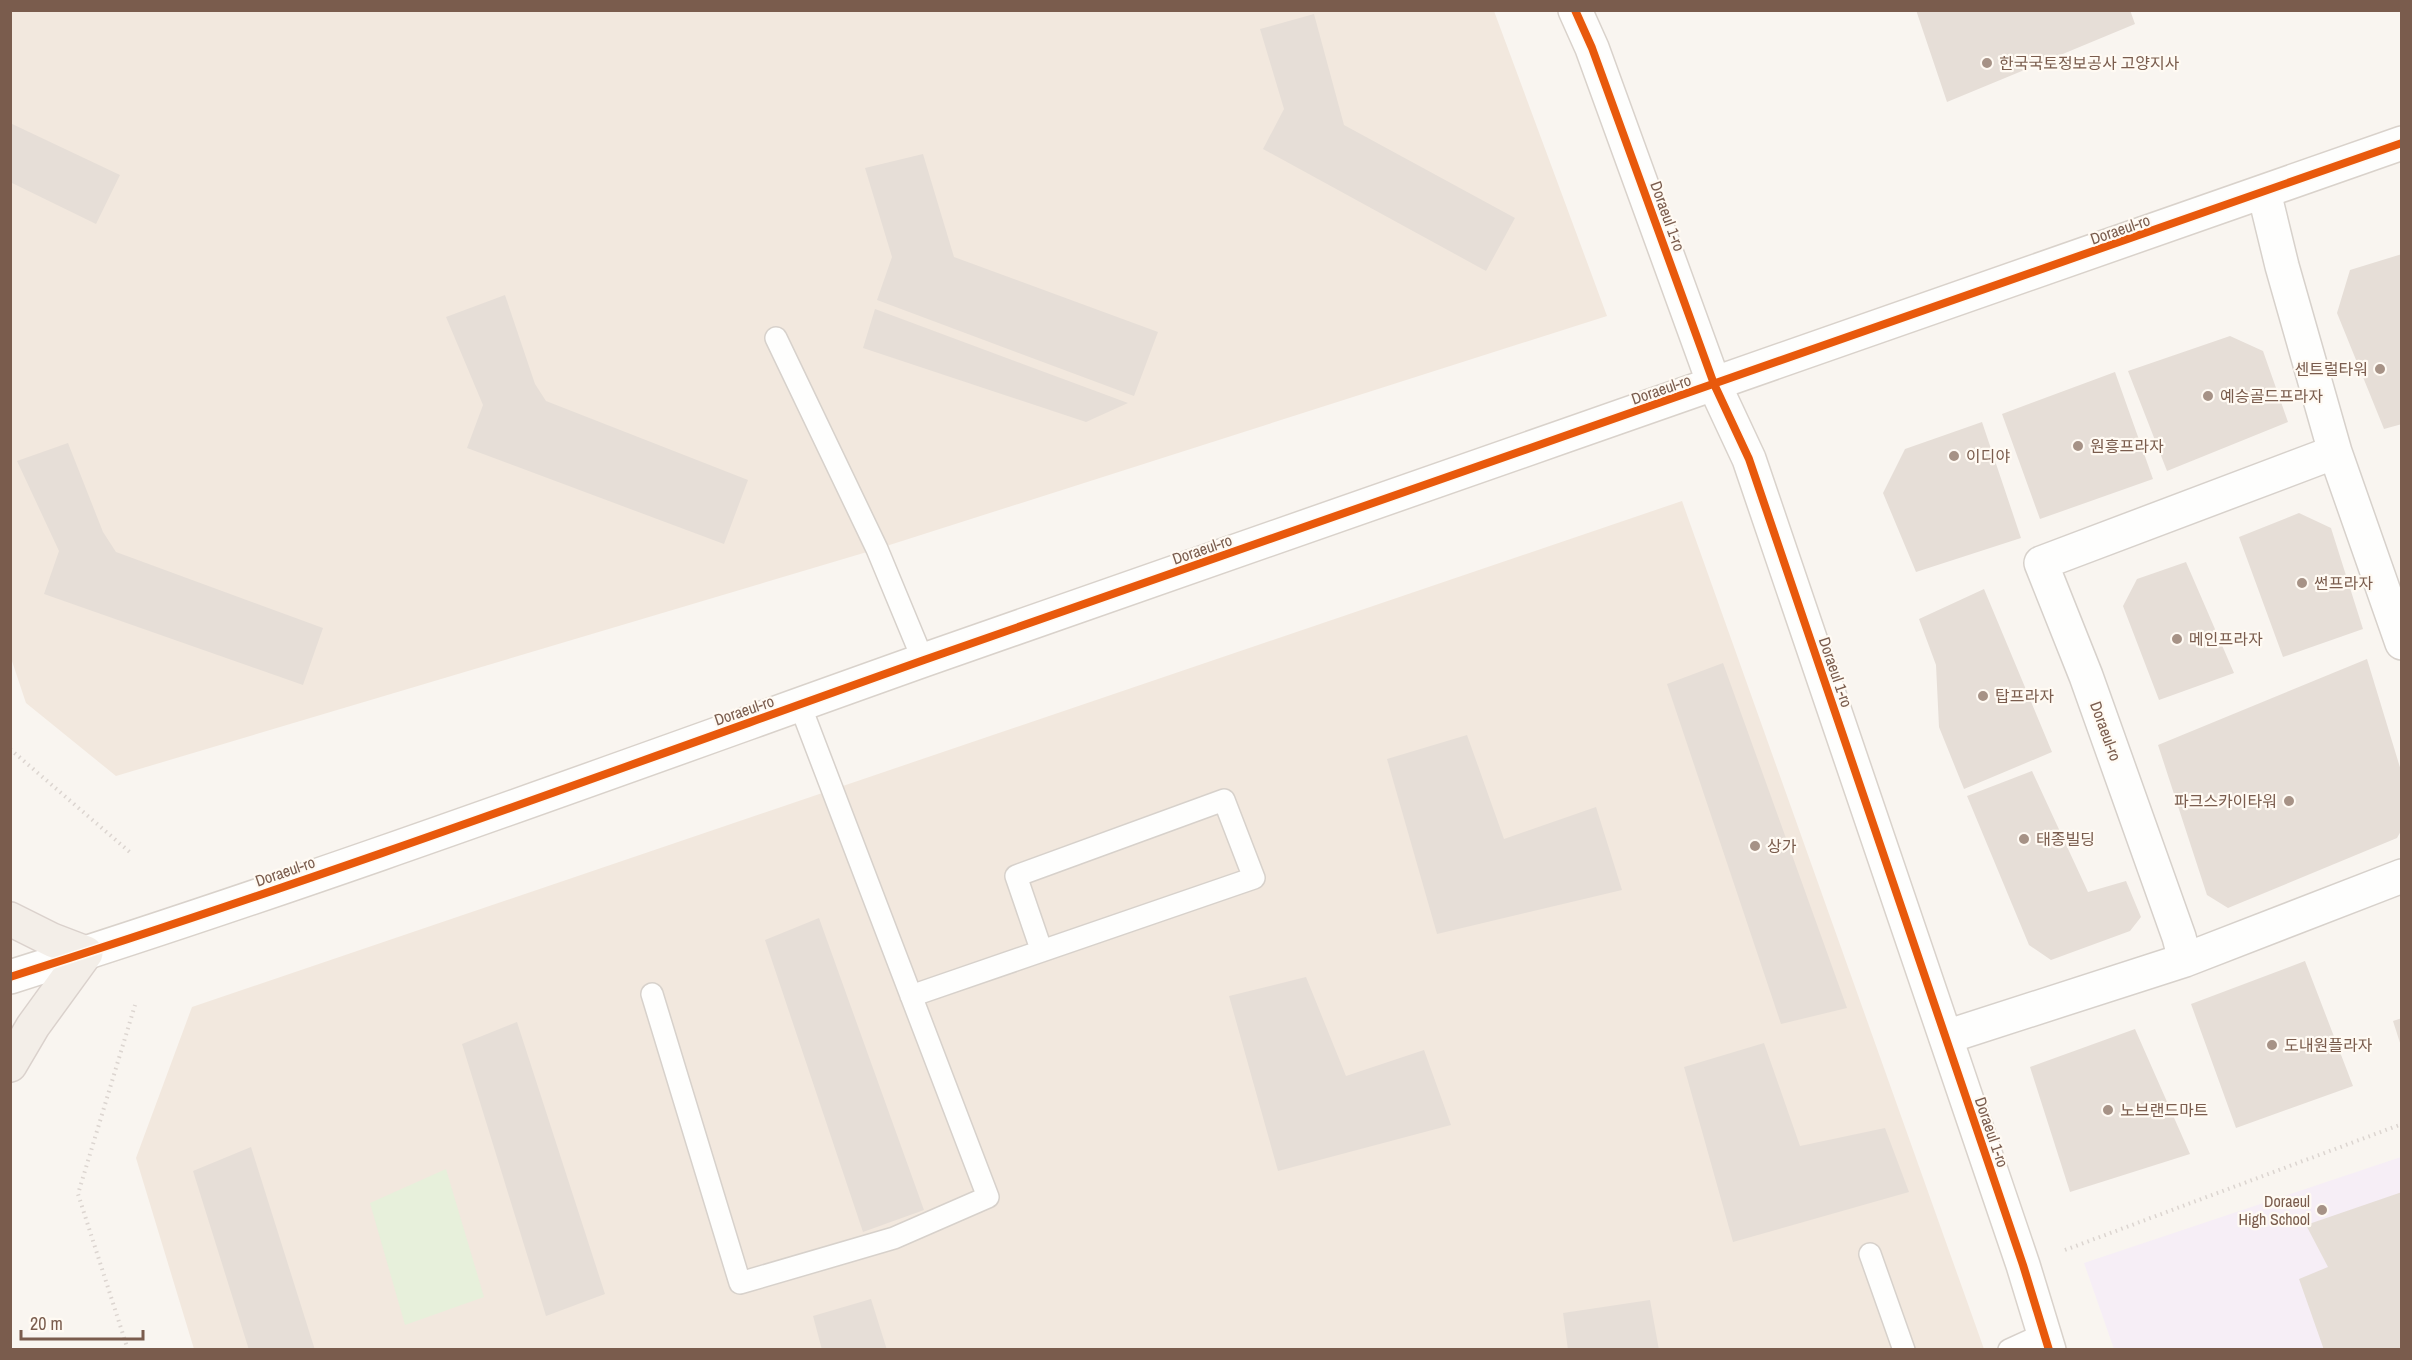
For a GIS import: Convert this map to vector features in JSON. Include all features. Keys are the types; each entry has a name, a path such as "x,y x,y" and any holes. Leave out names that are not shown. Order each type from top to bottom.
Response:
{"main road":[{"path":"10,919 52,940 86,953 33,1026 10,1065"}],"street":[{"name":"Doraeul 1-ro","path":"1575,10 1592,48 1714,384 1749,459 2024,1265 2047,1342"},
{"name":"Doraeul-ro","path":"10,976 86,953 800,705 2402,143"},
{"path":"2264,192 2282,266 2335,452 2402,643"},
{"name":"Doraeul-ro","path":"2185,960 2179,936 2085,675 2042,563 2335,452"},
{"path":"1946,1037 2185,960 2402,876"}],"lane":[{"path":"776,338 878,549 923,660"},
{"path":"652,994 740,1283 894,1238 988,1197 800,705"},
{"path":"910,996 1041,949 1254,878 1224,800 1016,876 1041,949"},
{"path":"1870,1254 1904,1350"},
{"path":"2008,1350 2047,1342"}],"path":[{"path":"10,749 132,854"},
{"path":"128,1350 78,1194 135,1005"},
{"path":"2065,1250 2402,1124"}],"shaded area":[{"path":"10,11 1494,11 1607,316 877,549 116,776 26,703 11,658"},
{"path":"1682,501 1984,1349 194,1349 136,1158 192,1007"},
{"name":"Doraeul High School","path":"2401,1157 2401,1349 2114,1349 2084,1263"}],"green space":[{"path":"446,1169 484,1297 405,1325 370,1203"}],"building":[{"name":"한국국토정보공사 고양지사","path":"1916,10 2130,10 2135,24 1947,102"},
{"path":"1314,14 1344,125 1515,218 1486,271 1263,149 1284,109 1260,29"},
{"path":"10,123 120,175 96,224 10,182"},
{"path":"923,154 954,257 1158,332 1134,396 877,300 892,257 865,168"},
{"name":"센트럴타워","path":"2402,254 2402,424 2384,429 2337,313 2350,270"},
{"path":"505,295 535,384 546,401 748,480 724,544 467,448 483,405 446,317"},
{"path":"875,309 1128,403 1086,422 863,348"},
{"name":"예승골드프라자","path":"2230,336 2263,351 2288,422 2167,471 2128,371"},
{"name":"원흥프라자","path":"2115,372 2153,479 2040,519 2002,414"},
{"path":"1982,422 2021,538 1916,572 1883,493 1905,449"},
{"path":"68,443 103,532 116,552 323,628 303,685 44,594 59,551 17,461"},
{"name":"썬프라자","path":"2299,513 2331,528 2363,629 2283,657 2239,537"},
{"name":"메인프라자","path":"2186,562 2234,673 2159,700 2123,606 2137,579"},
{"name":"탑프라자","path":"1984,589 2052,752 1964,789 1939,727 1936,665 1919,619"},
{"name":"파크스카이타워","path":"2367,659 2402,774 2402,829 2397,838 2228,908 2207,895 2158,745"},
{"name":"상가","path":"1723,663 1847,1008 1781,1024 1667,684"},
{"path":"1467,735 1504,839 1596,807 1622,890 1437,934 1387,759"},
{"name":"태종빌딩","path":"2032,771 2088,892 2126,881 2141,917 2130,931 2051,960 2029,945 1967,796"},
{"path":"819,918 924,1210 863,1232 765,940"},
{"name":"도내원플라자","path":"2305,961 2353,1086 2236,1128 2191,1004"},
{"path":"1306,977 1346,1076 1424,1050 1451,1125 1278,1171 1229,996"},
{"path":"2402,1018 2402,1046 2401,1046 2393,1021"},
{"path":"517,1022 605,1294 546,1316 462,1044"},
{"name":"노브랜드마트","path":"2135,1029 2190,1154 2070,1192 2030,1067"},
{"path":"1764,1043 1800,1146 1885,1128 1909,1192 1733,1242 1684,1067"},
{"path":"251,1147 315,1350 249,1350 193,1171"},
{"path":"2402,1192 2402,1350 2324,1350 2299,1279 2328,1267 2306,1225"},
{"path":"871,1299 887,1350 822,1350 813,1316"},
{"path":"1650,1300 1659,1350 1568,1350 1563,1313"}],"cycle path":[{"path":"1575,10 1592,48 1714,384 1749,459 2023,1265 2049,1350"},
{"path":"10,977 355,863 924,660 2402,143"}],"place":[{"name":"한국국토정보공사 고양지사","path":"1987,63"},
{"name":"센트럴타워","path":"2380,369"},
{"name":"예승골드프라자","path":"2208,396"},
{"name":"원흥프라자","path":"2078,446"},
{"name":"이디야","path":"1954,456"},
{"name":"썬프라자","path":"2302,583"},
{"name":"메인프라자","path":"2177,639"},
{"name":"탑프라자","path":"1983,696"},
{"name":"파크스카이타워","path":"2289,801"},
{"name":"태종빌딩","path":"2024,839"},
{"name":"상가","path":"1755,846"},
{"name":"도내원플라자","path":"2272,1045"},
{"name":"노브랜드마트","path":"2108,1110"},
{"name":"Doraeul High School","path":"2322,1210"}]}
